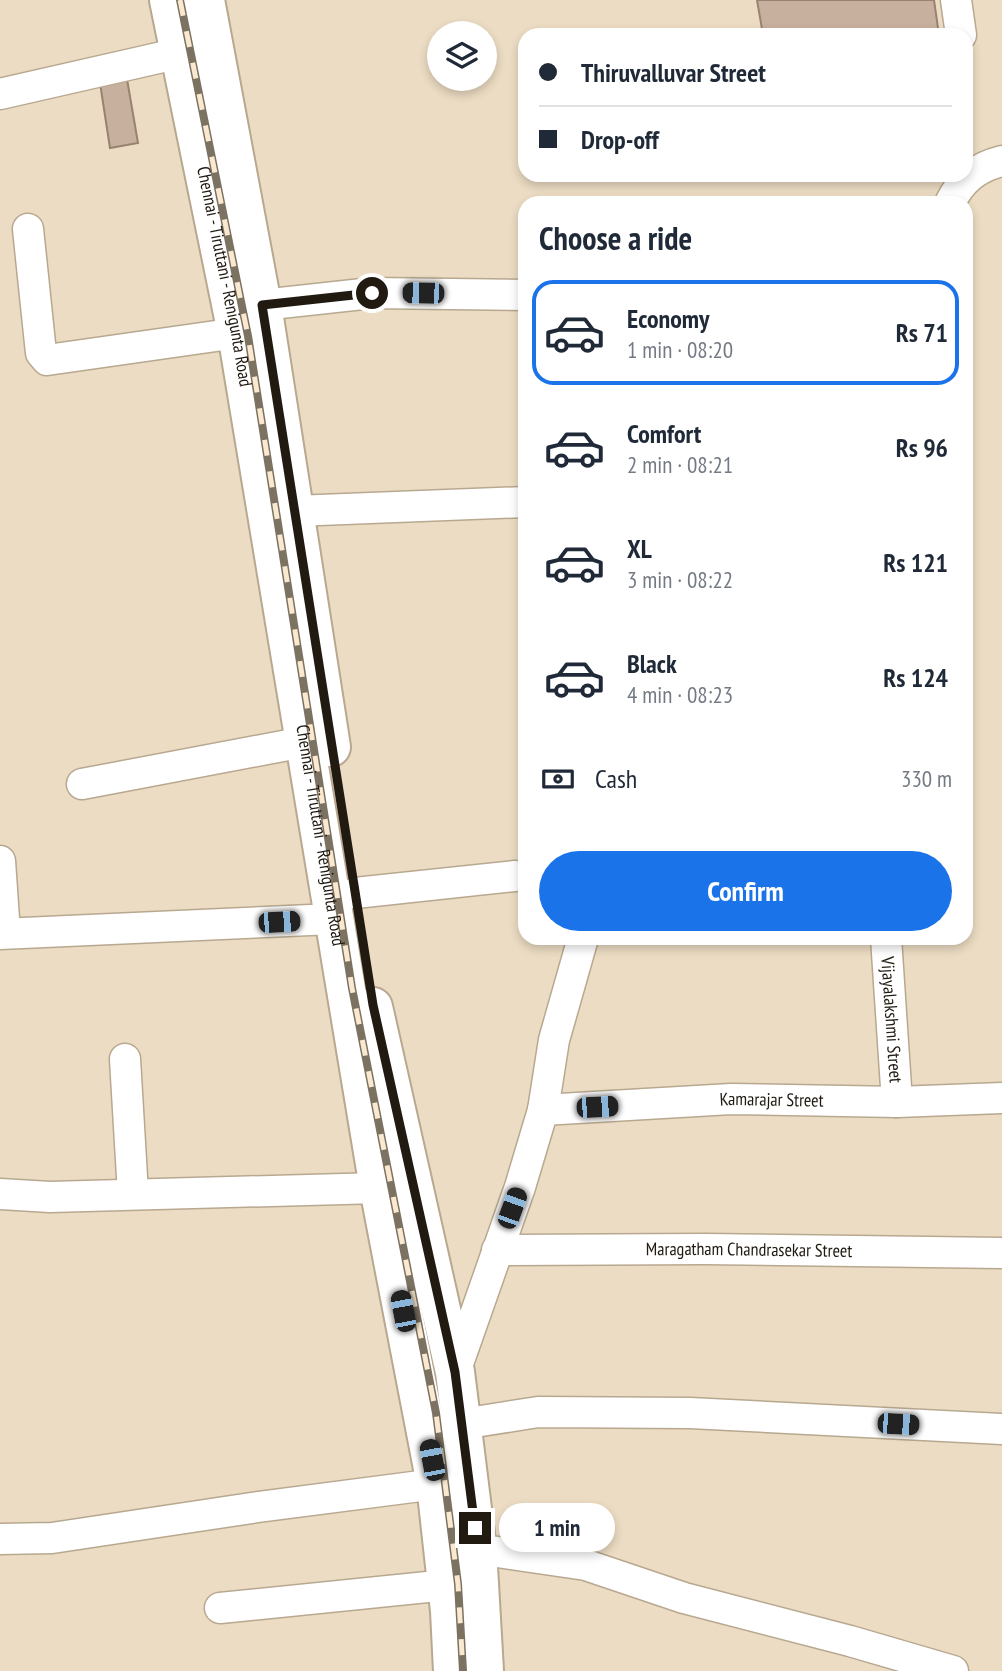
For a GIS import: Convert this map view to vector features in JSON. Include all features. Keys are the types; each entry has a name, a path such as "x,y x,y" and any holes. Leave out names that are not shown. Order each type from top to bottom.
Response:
{"highway":[{"name":"Chennai - Tiruttani - Renigunta Road","path":"169,0 237,333 260,385 294,511 379,1188 436,1484 460,1548 484,1671"},
{"name":"Chennai - Tiruttani - Renigunta Road","path":"205,0 262,305 260,385 304,742 344,906 373,1005 455,1372 462,1424 460,1548 447,1585 453,1671"}],"street":[{"path":"956,0 960,28"},
{"path":"0,94 180,53"},
{"path":"973,173 1002,161"},
{"path":"29,229 41,353 47,360 237,333"},
{"path":"262,305 372,293 518,295"},
{"path":"294,511 518,502"},
{"path":"82,783 304,742"},
{"path":"0,860 2,933 344,906 514,876"},
{"path":"455,1372 520,1187 543,1110 554,1040 581,945"},
{"name":"Vijayalakshmi Street","path":"886,945 897,1102"},
{"path":"125,1059 133,1194"},
{"name":"Kamarajar Street","path":"543,1110 732,1099 897,1102 1002,1098"},
{"path":"0,1194 50,1197 379,1188"},
{"name":"Maragatham Chandrasekar Street","path":"497,1250 705,1249 1002,1253"},
{"path":"462,1424 538,1412 676,1413 1002,1429"},
{"path":"0,1539 52,1538 436,1484"},
{"path":"460,1548 586,1565 684,1598 953,1671"},
{"path":"220,1608 447,1585"}],"building":[{"path":"757,0 934,0 938,28 762,28"},
{"path":"127,79 138,143 110,148 100,83"}],"railway":[{"path":"180,0 248,336 352,988 436,1413 458,1584 463,1671"}],"route":[{"path":"372,293 262,305 373,1005 455,1372 475,1528"}]}
